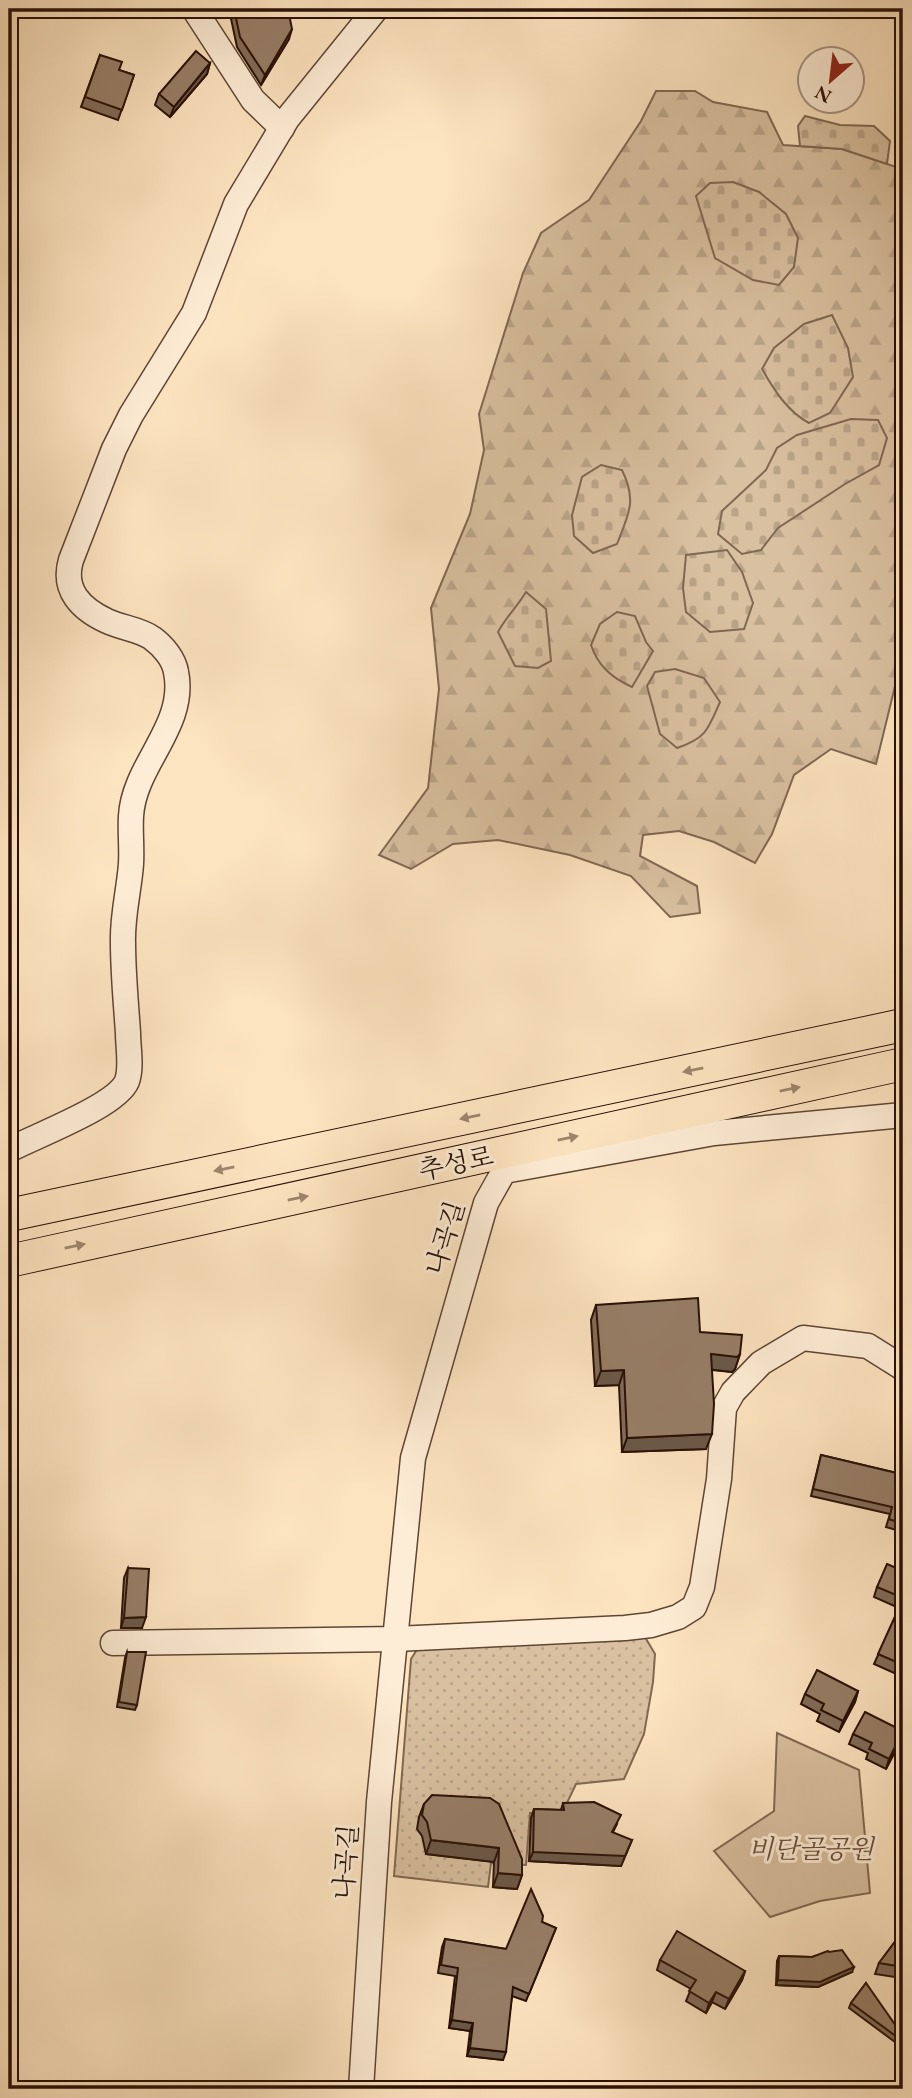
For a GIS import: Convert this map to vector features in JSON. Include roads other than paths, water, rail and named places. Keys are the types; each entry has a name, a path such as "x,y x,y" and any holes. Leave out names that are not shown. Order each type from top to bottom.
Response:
{"main road":[{"name":"추성로","path":"9,1215 903,1026"},
{"name":"추성로","path":"9,1261 903,1064"}],"street":[{"path":"194,9 253,100 282,128"},
{"path":"9,1150 102,1104 120,1091 127,1081 129,1056 123,939 131,865 131,815 139,784 176,707 176,672 172,660 154,639 107,621 90,611 77,600 68,585 67,573 120,438 148,386 194,313 236,204 302,99 376,9"},
{"name":"나곡길","path":"360,2089 379,1802 413,1458 486,1203 504,1171 714,1133 903,1115"},
{"path":"113,1643 396,1639 625,1628 651,1625 678,1617 694,1607 702,1587 719,1479 724,1408 733,1392 761,1363 803,1338 868,1346 903,1368"}],"park label":[{"name":"비단골공원","path":"811,1849"}]}
